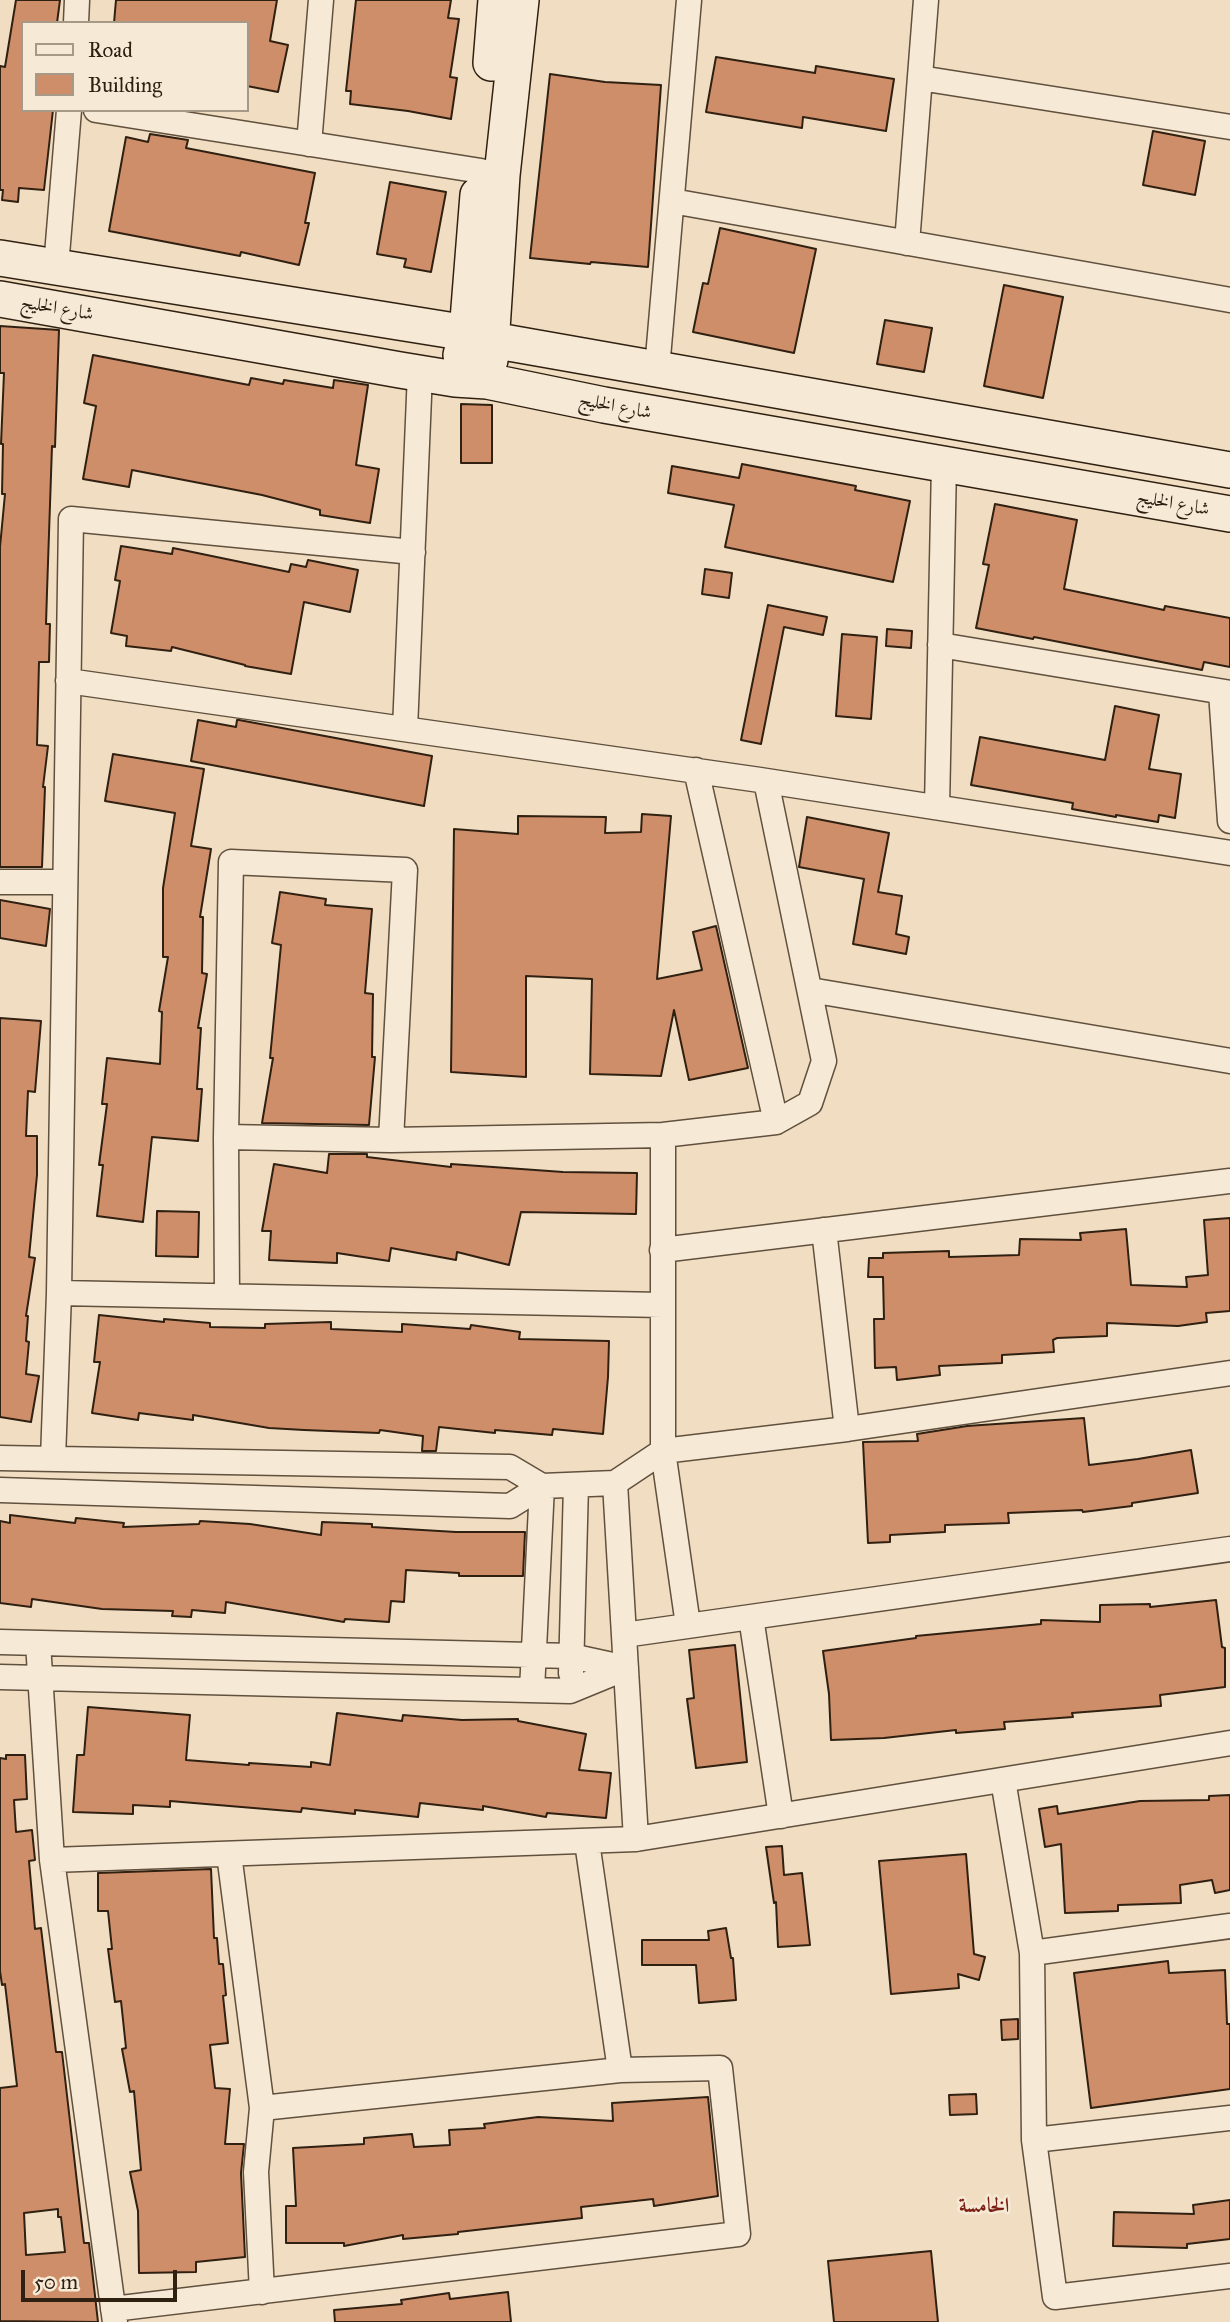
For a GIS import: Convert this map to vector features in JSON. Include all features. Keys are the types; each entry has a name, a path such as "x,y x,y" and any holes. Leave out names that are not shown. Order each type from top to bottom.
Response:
{"street":[{"path":"76,21 77,0"},
{"path":"309,144 321,0"},
{"path":"480,336 481,171 496,0"},
{"path":"471,380 480,336 502,175 521,0"},
{"path":"657,369 689,0"},
{"path":"907,243 926,0"},
{"path":"920,78 1230,127"},
{"path":"56,267 69,112"},
{"path":"109,112 481,171"},
{"path":"672,201 1230,300"},
{"path":"0,258 480,336 1230,470"},
{"name":"شارع الخليج","path":"0,299 1230,514"},
{"path":"405,729 420,373"},
{"path":"937,807 944,464"},
{"path":"53,1459 71,519 413,552"},
{"path":"940,645 1226,692 1230,821"},
{"path":"68,681 696,770 1230,853"},
{"path":"696,770 776,1122"},
{"path":"226,1137 391,1140 663,1135 776,1122 810,1103 824,1061 766,781"},
{"path":"227,1296 230,862 405,870 391,1140"},
{"path":"0,882 65,882"},
{"path":"810,990 1230,1060"},
{"path":"663,1135 663,1451 688,1625"},
{"path":"662,1250 1230,1181"},
{"path":"824,1230 847,1429"},
{"path":"58,1293 662,1305"},
{"path":"0,1490 510,1506 542,1486 615,1483 663,1451 847,1429 1230,1373"},
{"path":"0,1458 510,1466 542,1486"},
{"path":"615,1483 636,1839"},
{"path":"570,1691 576,1485"},
{"path":"532,1690 542,1486"},
{"path":"624,1635 1230,1549"},
{"path":"751,1617 781,1816"},
{"path":"0,1642 571,1656 626,1668"},
{"path":"38,1643 52,1860 114,2316 262,2292 738,2234 720,2068 620,2070 262,2108"},
{"path":"0,1676 570,1691 626,1668"},
{"path":"52,1860 636,1839 1230,1742"},
{"path":"1003,1780 1032,1953 1034,2140 1055,2297 1230,2276"},
{"path":"587,1842 620,2070"},
{"path":"229,1854 262,2108 256,2172 262,2292"},
{"path":"1032,1953 1230,1926"},
{"path":"1034,2140 1230,2118"}],"building":[{"path":"16,0 60,0 57,21 21,21 21,112 53,112 44,190 19,188 18,202 2,200 3,190 0,190 0,66 5,67"},
{"path":"116,0 277,0 270,41 288,45 278,92 248,86 248,21 114,21"},
{"path":"356,0 451,0 448,18 459,19 450,77 457,78 451,119 350,104 351,91 346,91"},
{"path":"716,57 815,73 816,66 894,79 886,131 803,117 802,128 706,112"},
{"path":"550,74 605,82 661,85 648,267 530,258"},
{"path":"1153,131 1205,141 1195,195 1143,185"},
{"path":"150,134 188,140 186,148 315,173 305,223 309,223 299,265 241,252 240,256 109,231 126,137 148,142"},
{"path":"390,182 446,192 431,272 404,267 406,259 377,254"},
{"path":"720,228 816,249 794,353 693,332 703,283 708,284"},
{"path":"1004,285 1063,297 1043,398 984,386"},
{"path":"885,320 932,328 924,372 877,364"},
{"path":"0,326 59,330 46,624 50,624 49,662 39,662 37,745 48,746 43,787 42,867 0,867 0,547 5,494 2,494 4,373 0,373"},
{"path":"93,355 249,385 251,378 333,388 334,380 368,385 356,465 379,469 370,523 320,515 320,510 262,495 132,470 129,487 83,479 96,406 84,403"},
{"path":"461,404 492,405 492,463 461,463"},
{"path":"742,464 856,486 855,490 910,501 893,582 725,547 734,505 668,493 672,466 739,478"},
{"path":"995,504 1077,520 1064,589 1164,610 1165,606 1230,618 1230,667 1204,662 1202,670 976,628 989,565 983,564"},
{"path":"121,546 172,554 173,548 289,572 291,564 306,567 308,560 358,570 350,612 304,602 291,674 245,666 172,647 171,651 126,646 127,636 111,633 120,581 115,580"},
{"path":"705,569 732,573 729,598 702,594"},
{"path":"768,605 827,617 823,635 784,627 761,744 741,740"},
{"path":"887,629 912,631 911,648 886,646"},
{"path":"842,634 877,637 871,719 836,716"},
{"path":"1115,706 1159,715 1149,769 1181,774 1175,818 1159,815 1158,822 1116,817 1072,809 1073,803 971,785 980,737 1105,760"},
{"path":"198,720 236,727 239,720 432,756 424,806 191,761"},
{"path":"113,754 204,769 191,846 211,849 200,917 203,917 202,973 207,974 198,1028 201,1028 197,1089 202,1089 198,1141 152,1137 143,1222 97,1216 103,1165 99,1165 107,1104 102,1104 107,1058 160,1064 162,1012 159,1011 168,957 163,957 163,888 175,813 105,801"},
{"path":"642,814 671,816 657,979 702,970 693,932 716,926 748,1068 689,1080 674,1010 661,1076 590,1074 592,979 526,976 526,1077 451,1072 454,829 518,834 518,816 606,817 605,833 641,832"},
{"path":"807,817 889,833 878,892 902,896 896,934 909,937 906,954 853,944 864,879 799,867"},
{"path":"280,892 326,899 325,905 372,909 365,993 373,994 372,1057 375,1057 369,1125 262,1123 273,1058 270,1058 281,945 272,943"},
{"path":"0,900 50,909 46,946 0,938"},
{"path":"0,1018 41,1021 35,1092 28,1091 26,1136 37,1136 37,1175 29,1257 35,1258 26,1316 26,1341 29,1342 26,1374 39,1376 31,1422 0,1417"},
{"path":"329,1154 367,1154 367,1157 451,1167 451,1164 563,1172 637,1173 636,1214 521,1212 509,1265 457,1252 456,1260 391,1248 389,1261 337,1253 337,1263 269,1260 271,1231 262,1231 274,1164 327,1173"},
{"path":"157,1211 199,1212 198,1257 156,1256"},
{"path":"1230,1218 1230,1311 1206,1313 1207,1322 1178,1326 1107,1323 1107,1336 1057,1338 1053,1340 1054,1352 1002,1355 1002,1363 939,1366 940,1375 897,1380 896,1367 875,1368 874,1319 884,1319 883,1277 868,1277 869,1258 883,1258 883,1253 949,1251 949,1257 1019,1255 1020,1239 1081,1240 1080,1233 1126,1229 1131,1285 1187,1287 1186,1277 1208,1275 1204,1220"},
{"path":"99,1315 164,1322 164,1319 210,1323 210,1327 265,1328 265,1324 331,1322 331,1329 402,1332 402,1324 470,1329 471,1325 520,1332 519,1339 609,1341 603,1434 553,1429 552,1435 495,1430 495,1433 439,1427 436,1451 422,1451 423,1436 380,1430 379,1433 269,1428 193,1415 193,1420 139,1413 138,1420 92,1413 100,1362 94,1362"},
{"path":"1084,1418 1089,1465 1191,1450 1198,1493 1083,1512 1008,1513 1009,1523 945,1525 945,1532 890,1535 890,1542 868,1543 863,1442 918,1441 917,1434 967,1426"},
{"path":"10,1515 75,1523 76,1518 124,1523 123,1527 199,1524 200,1521 250,1524 321,1535 322,1522 456,1532 525,1532 523,1576 459,1576 459,1573 406,1570 404,1602 391,1601 389,1622 345,1619 344,1622 226,1602 225,1613 192,1610 191,1617 172,1616 173,1611 102,1609 32,1599 31,1607 0,1603 0,1521 10,1523"},
{"path":"1216,1600 1222,1647 1225,1648 1225,1687 1160,1695 1161,1706 1004,1722 1005,1729 831,1740 829,1694 823,1651 916,1636 1041,1624 1041,1620 1100,1622 1100,1605 1150,1604 1150,1607"},
{"path":"735,1645 747,1762 696,1768 687,1699 694,1698 689,1650"},
{"path":"88,1707 190,1715 186,1760 311,1767 311,1762 330,1765 337,1713 402,1721 403,1715 462,1720 518,1719 586,1734 579,1770 611,1773 606,1818 547,1813 546,1817 483,1806 483,1810 420,1803 418,1817 355,1810 355,1814 302,1808 301,1812 170,1801 170,1807 133,1805 133,1814 73,1812 77,1755 84,1755"},
{"path":"6,1755 25,1755 27,1799 14,1800 16,1832 32,1830 35,1860 29,1861 35,1929 41,1928 56,2052 62,2052 84,2243 89,2243 98,2322 0,2321 0,2088 17,2086 5,1984 2,1985 0,1971 0,1758 6,1759","holes":["58,2209 58,2217 61,2217 65,2252 26,2255 24,2213"]},
{"path":"1230,1795 1230,1890 1215,1893 1212,1880 1180,1885 1181,1903 1118,1905 1118,1911 1065,1913 1061,1844 1045,1847 1039,1809 1057,1806 1058,1814 1140,1801 1209,1800 1209,1796"},
{"path":"782,1846 784,1875 802,1873 810,1945 778,1947 776,1902 774,1903 766,1847"},
{"path":"966,1854 974,1954 985,1957 979,1980 958,1974 959,1988 891,1994 879,1861"},
{"path":"211,1869 214,1938 217,1938 219,1964 223,1964 228,2043 210,2045 215,2088 230,2089 225,2144 244,2144 241,2173 245,2257 196,2262 196,2272 139,2273 138,2211 130,2172 141,2170 134,2091 130,2092 122,2049 126,2048 121,2001 115,2002 108,1949 112,1949 108,1911 98,1911 98,1873"},
{"path":"726,1928 733,1958 736,2000 699,2003 696,1965 642,1965 642,1940 709,1940 708,1931"},
{"path":"1168,1961 1169,1973 1225,1970 1227,2024 1230,2024 1230,2089 1091,2108 1074,1973"},
{"path":"1018,2019 1018,2039 1002,2040 1001,2020"},
{"path":"976,2094 977,2114 950,2115 949,2095"},
{"path":"708,2097 718,2196 654,2206 653,2199 581,2207 582,2218 458,2234 403,2239 403,2235 344,2246 344,2243 286,2243 286,2206 296,2206 293,2148 364,2144 364,2138 412,2134 414,2147 450,2145 449,2130 485,2128 484,2124 538,2117 613,2121 612,2103"},
{"path":"1230,2200 1230,2239 1187,2244 1187,2248 1113,2246 1114,2212 1194,2214 1193,2205"},
{"path":"931,2251 938,2322 834,2322 828,2261"},
{"path":"508,2292 511,2322 335,2322 334,2310 402,2304 401,2300 449,2293 450,2299"}],"district":[{"name":"الخامسة","path":"984,2207"}]}
